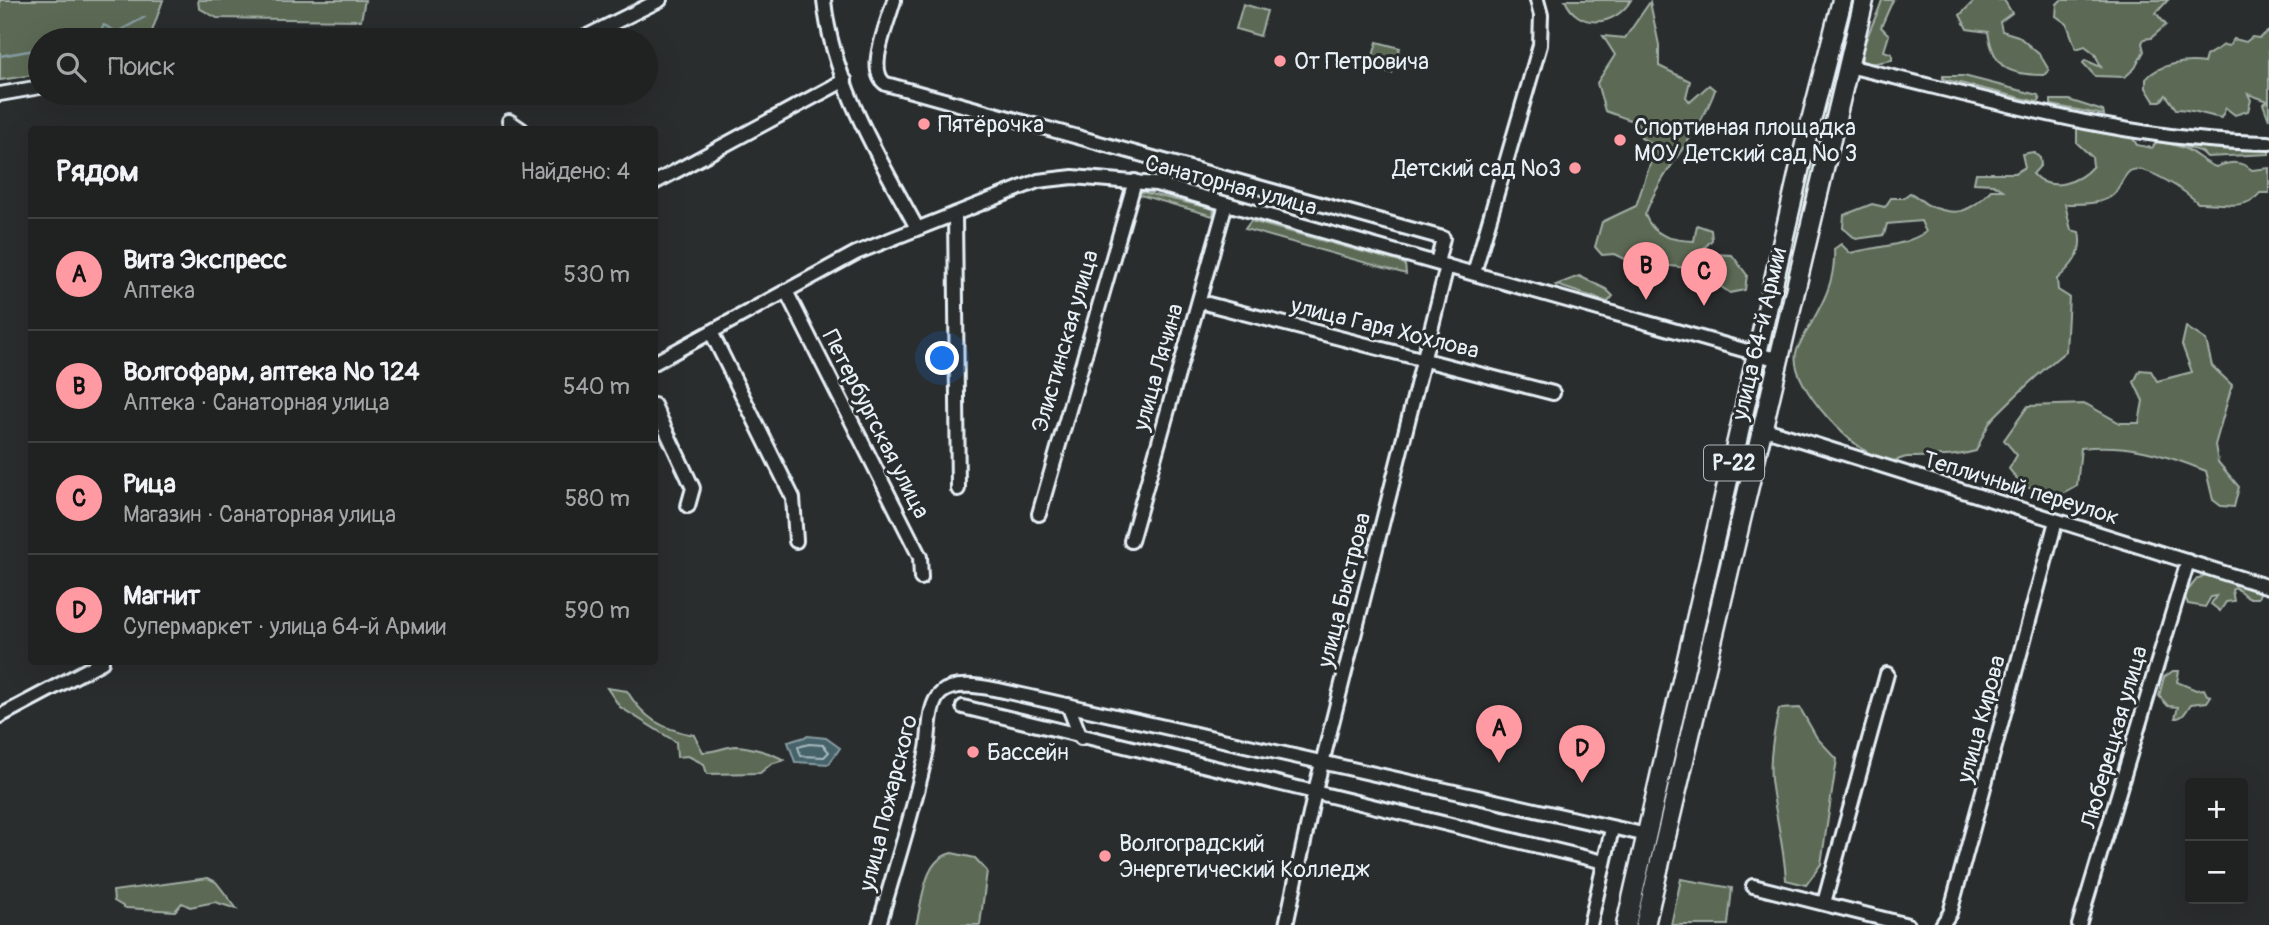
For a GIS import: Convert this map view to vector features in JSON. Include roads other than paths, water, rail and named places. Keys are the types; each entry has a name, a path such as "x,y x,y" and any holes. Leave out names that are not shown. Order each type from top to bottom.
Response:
{"highway":[{"name":"улица 64-й Армии","path":"1626,925 1757,354 1842,0"},
{"name":"улица 64-й Армии","path":"1645,925 1864,0"}],"street":[{"path":"603,28 660,0"},
{"path":"824,0 833,46 845,80 917,228"},
{"path":"894,0 876,65 878,77 886,84 1443,238 1442,264"},
{"path":"1474,273 1540,45 1541,15 1537,0"},
{"path":"1848,66 2166,135 2229,143 2269,143"},
{"path":"658,181 845,80"},
{"path":"0,94 28,89"},
{"path":"509,121 516,126"},
{"name":"Санаторная улица","path":"658,361 856,253 1038,181 1073,177 1135,181 1226,204 1779,360"},
{"name":"Элистинская улица","path":"1039,514 1135,181"},
{"path":"1291,222 1299,199"},
{"name":"улица Лячина","path":"1131,541 1226,204"},
{"path":"954,214 958,489"},
{"name":"улица Быстрова","path":"1286,925 1315,792 1423,359 1442,264"},
{"name":"Петербургская улица","path":"786,291 920,557 921,578"},
{"name":"улица Гаря Хохлова","path":"1208,304 1553,393"},
{"path":"711,332 793,498 796,541"},
{"path":"658,414 693,488 688,506"},
{"name":"Тепличный переулок","path":"1762,428 2269,587"},
{"name":"улица Кирова","path":"1941,925 1950,913 2056,521"},
{"name":"Люберецкая улица","path":"2079,925 2188,561"},
{"path":"0,716 96,665"},
{"path":"1824,903 1887,674"},
{"name":"улица Пожарского","path":"879,925 926,751 934,704 941,693 953,688 980,686 1068,705"},
{"path":"1068,705 1647,835"},
{"path":"1068,705 1081,737"},
{"path":"962,707 1604,862"},
{"path":"1590,925 1612,829"},
{"path":"1753,886 1908,925"}],"water":[{"path":"808,736 826,738 840,748 829,764 795,762 788,742"}],"waterway":[{"path":"124,28 145,17"},
{"path":"102,28 104,25 110,28"},
{"path":"0,56 28,51"}],"place":[{"name":"От Петровича","path":"1280,61"},
{"name":"Пятёрочка","path":"924,124"},
{"name":"Спортивная площадка МОУ Детский сад № 3","path":"1620,140"},
{"name":"Детский сад №3","path":"1575,168"},
{"name":"Волгофарм, аптека № 124","path":"1646,300"},
{"name":"Рица","path":"1704,306"},
{"name":"Бассейн","path":"973,752"},
{"name":"Вита Экспресс","path":"1499,763"},
{"name":"Магнит","path":"1582,783"},
{"name":"Волгоградский Энергетический Колледж","path":"1105,856"}]}
